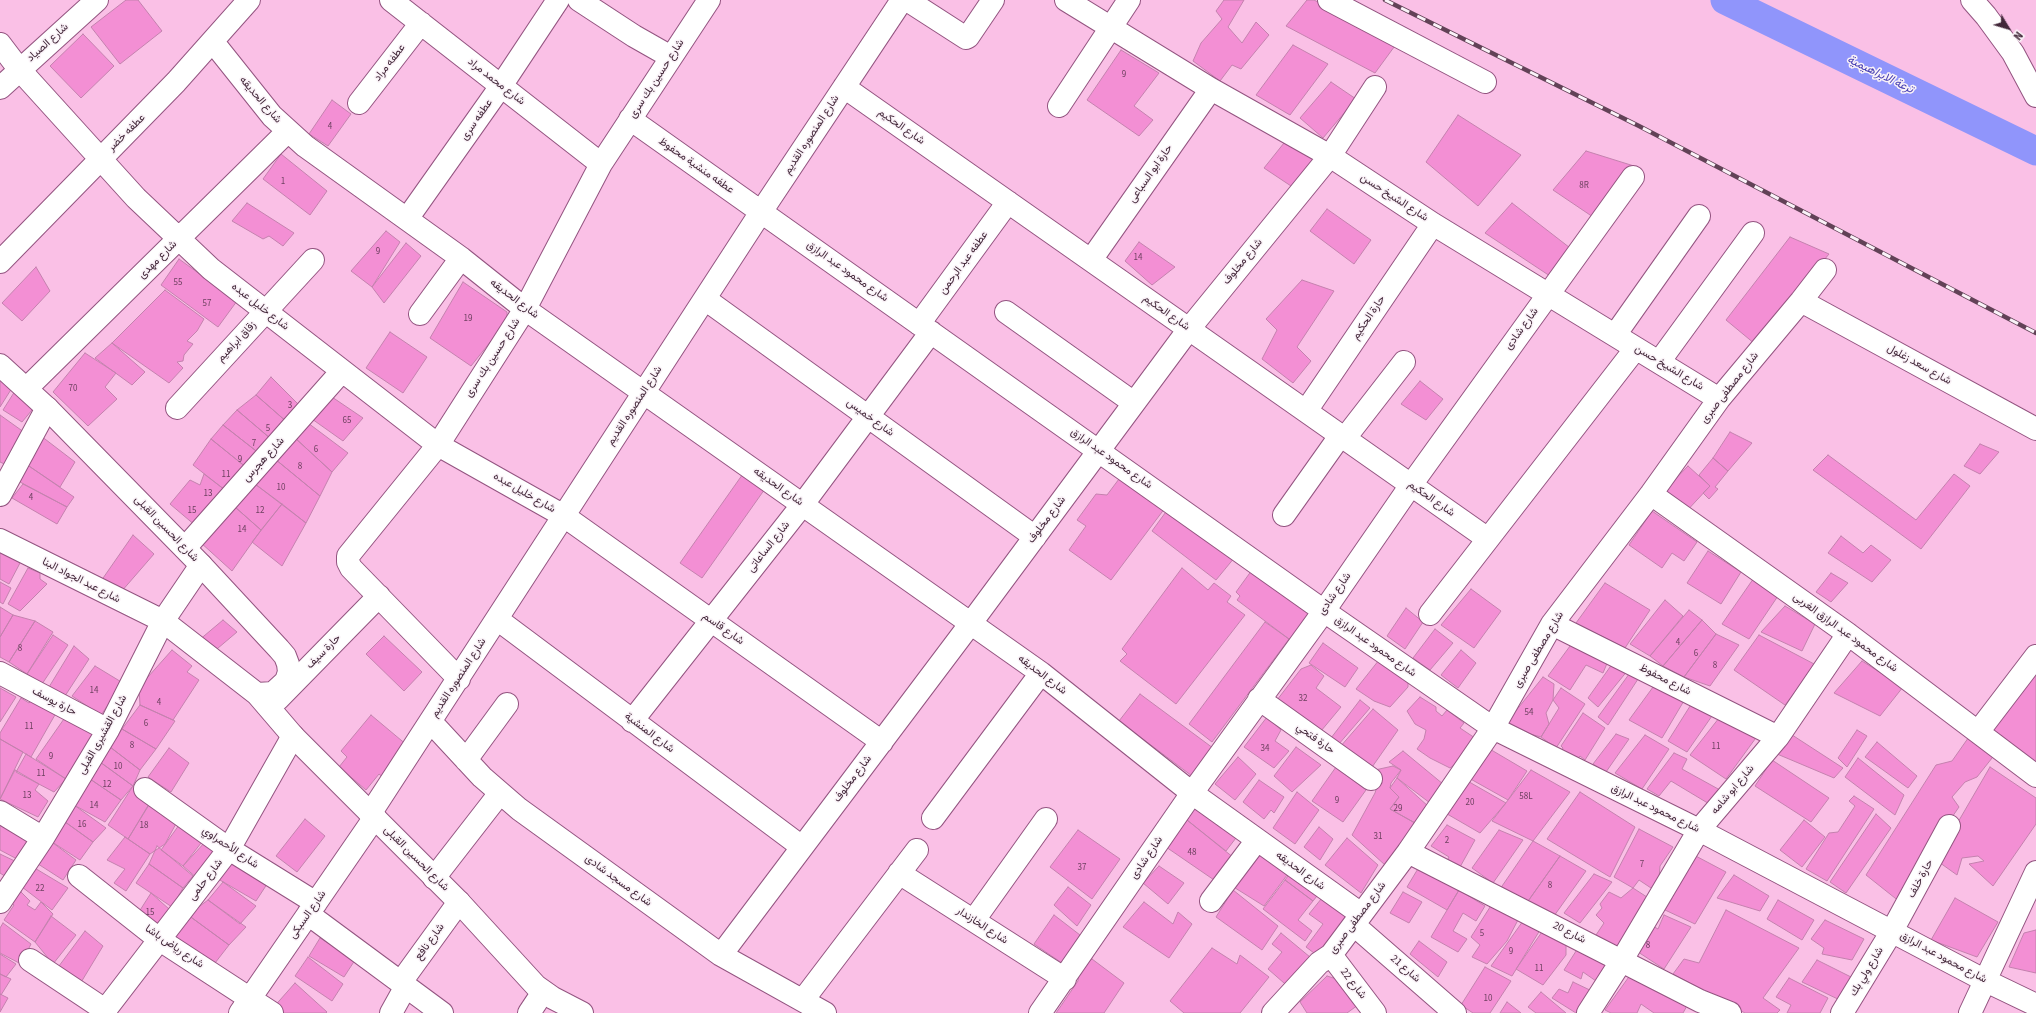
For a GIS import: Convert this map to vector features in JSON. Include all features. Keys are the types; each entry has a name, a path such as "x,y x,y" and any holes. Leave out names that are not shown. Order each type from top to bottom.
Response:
{"main road":[{"name":"شارع الصياد","path":"0,88 19,69 97,0"},
{"name":"عطفه خضر","path":"0,262 213,42 250,0"},
{"name":"شارع محمد مراد","path":"391,0 601,164"},
{"name":"عطفه سرى","path":"407,220 501,86 558,0"},
{"path":"579,0 634,36 671,57"},
{"name":"شارع حسين بك سرى","path":"379,596 351,568 348,562 348,556 438,445 525,309 601,164 709,0"},
{"name":"شارع المنصوره القديم","path":"373,816 497,619 761,212 902,0"},
{"path":"908,0 966,38 993,0"},
{"name":"شارع الشيخ حسن","path":"1066,0 1211,89 1330,156 1432,224 1719,399"},
{"path":"1059,106 1129,0"},
{"path":"1329,0 1485,82"},
{"path":"1972,0 1986,16 2013,53 2036,96"},
{"name":"عطفه مراد","path":"359,103 421,23"},
{"name":"شارع الحديقه","path":"213,42 257,99 288,131 323,159 461,258 525,309 645,392 1041,673 1192,793 1257,840 1357,919"},
{"name":"شارع خليل عبده","path":"0,44 19,69 101,159 178,240 211,269 438,445 564,516"},
{"name":"شارع الحكيم","path":"844,87 1488,539"},
{"name":"شارع مخلوف","path":"721,955 971,623 1189,329 1330,156 1375,87"},
{"name":"حارة ابو السباعى","path":"1091,260 1211,89"},
{"name":"عطفه منشية محفوظ","path":"630,119 761,212"},
{"name":"شارع مهدى","path":"27,388 288,131"},
{"name":"شارع شادى","path":"1040,1013 1259,698 1324,611 1411,485 1547,294 1633,177"},
{"name":"عطفه عبد الرحمن","path":"925,328 1008,202"},
{"name":"شارع محمود عبد الرازق","path":"761,212 1324,611 1493,728 1699,830 1984,980 2036,1005"},
{"path":"1615,335 1699,216"},
{"name":"حارة الحكيم","path":"1306,411 1432,224"},
{"path":"1659,362 1753,233"},
{"path":"420,314 461,258"},
{"name":"زقاق ابراهيم","path":"177,408 313,260"},
{"name":"شارع مصطفى صبرى","path":"1283,1010 1319,963 1331,955 1408,852 1493,728 1552,624 1651,494 1719,399 1801,301 1824,270"},
{"name":"شارع خميس","path":"705,299 1035,537"},
{"name":"شارع سعد زغلول","path":"1801,301 2036,429"},
{"path":"1006,312 1134,403"},
{"name":"شارع الساعاتى","path":"632,721 803,504 868,416 925,328"},
{"path":"1430,614 1636,348"},
{"path":"1284,515 1343,437 1404,362"},
{"name":"شارع الحسين القبلى","path":"0,365 48,408 185,548 285,656 289,672 286,681 263,701"},
{"name":"شارع هجرس","path":"185,548 342,371"},
{"path":"0,494 48,408"},
{"name":"شارع محمود عبد الرازق الغربى","path":"1651,494 1848,634 2036,776"},
{"name":"شارع قاسم","path":"564,516 882,742"},
{"name":"شارع عبد الجواد البنا","path":"0,540 163,622"},
{"name":"شارع القشيرى القبلى","path":"0,902 43,838 108,730 163,622 201,565"},
{"path":"379,596 459,679"},
{"name":"حارة سيف","path":"263,701 379,596"},
{"name":"شارع المنشية","path":"497,619 802,847"},
{"name":"شارع الحسين القبلى","path":"163,622 263,701 293,736 459,902 543,992 582,1013"},
{"name":"شارع محفوظ","path":"1552,624 1778,737"},
{"name":"شارع ابو شامه","path":"1588,1013 1622,960 1699,830 1778,737 1848,634"},
{"path":"1978,732 2036,656"},
{"name":"حارة يوسف","path":"0,673 108,730"},
{"path":"933,818 1041,673"},
{"name":"حارة فتحي","path":"1259,698 1371,779"},
{"path":"466,760 507,704"},
{"name":"شارع مسجد شادى","path":"431,722 466,760 519,809 721,955 825,1013"},
{"name":"شارع حلمى","path":"104,1011 229,849 293,736"},
{"name":"شارع الأحمراوي","path":"145,790 312,908 403,984 442,1013"},
{"path":"434,878 500,793"},
{"path":"0,812 43,838"},
{"name":"شارع السبكى","path":"246,1005 373,816"},
{"path":"974,920 1046,818"},
{"name":"حارة خلف","path":"1892,931 1949,826"},
{"path":"1211,901 1257,840"},
{"path":"803,1000 916,850"},
{"name":"شارع 20","path":"1408,852 1622,960 1696,1007 1730,1013"},
{"path":"1970,1013 1984,980 2036,872"},
{"name":"شارع الخازندار","path":"898,873 1065,979"},
{"name":"شارع رياض باشا","path":"79,876 246,1005 272,1013"},
{"name":"شارع نافع","path":"391,1013 403,984 459,902"},
{"name":"شارع 21","path":"1357,919 1455,1013"},
{"name":"شارع ولي بك","path":"1842,1013 1892,931"},
{"name":"شارع 22","path":"1331,955 1375,1013"},
{"path":"30,960 104,1011"},
{"path":"529,1013 543,992"}],"building":[{"path":"126,0 138,0 162,31 120,64 91,27"},
{"path":"1224,0 1244,0 1228,27 1242,43 1256,22 1269,35 1241,69 1232,65 1220,81 1193,61 1201,43 1222,19 1216,11"},
{"path":"1307,0 1314,0 1397,43 1375,73 1286,26"},
{"path":"83,34 114,66 81,98 50,66"},
{"path":"1293,45 1328,64 1290,115 1256,95"},
{"path":"1121,50 1159,73 1134,106 1153,120 1139,136 1087,100"},
{"path":"1331,82 1356,99 1323,138 1300,118"},
{"path":"332,100 351,114 328,146 309,134"},
{"path":"1458,115 1521,155 1478,206 1426,162"},
{"path":"1288,138 1322,159 1297,190 1264,168"},
{"path":"1586,151 1634,166 1596,219 1553,190"},
{"path":"281,154 327,191 310,215 263,179"},
{"path":"247,203 294,233 283,246 269,236 263,239 232,221"},
{"path":"1512,203 1574,251 1553,278 1485,233"},
{"path":"1327,209 1371,240 1354,264 1310,231"},
{"path":"386,231 400,242 372,287 351,271"},
{"path":"1790,237 1829,254 1755,344 1726,320"},
{"path":"1139,242 1175,267 1152,285 1125,261"},
{"path":"406,243 421,256 384,303 372,287"},
{"path":"179,259 237,301 218,327 161,285"},
{"path":"36,267 50,291 22,321 2,303"},
{"path":"1302,280 1334,291 1297,347 1311,361 1293,383 1262,359 1277,330 1266,319"},
{"path":"463,282 507,312 507,321 471,366 430,338"},
{"path":"165,290 204,319 197,331 187,341 193,344 184,355 183,361 177,362 183,368 169,383 112,343"},
{"path":"390,332 427,357 403,393 366,368"},
{"path":"112,343 145,372 132,385 95,358"},
{"path":"85,353 116,373 105,387 117,399 88,426 53,392"},
{"path":"271,377 302,408 288,423 256,395"},
{"path":"0,380 12,388 0,407"},
{"path":"1420,381 1443,399 1426,420 1401,404"},
{"path":"15,391 37,404 22,422 3,410"},
{"path":"256,395 288,423 271,439 237,410"},
{"path":"329,395 363,418 343,441 312,419"},
{"path":"237,410 271,439 260,454 223,425"},
{"path":"0,415 28,435 9,466 0,462"},
{"path":"308,423 348,453 332,472 294,437"},
{"path":"223,425 260,454 247,468 211,439"},
{"path":"1730,432 1752,443 1728,471 1713,458"},
{"path":"41,436 75,462 60,487 23,462"},
{"path":"294,437 332,472 320,496 275,459"},
{"path":"211,439 247,468 225,490 193,465"},
{"path":"1980,444 1999,452 1980,474 1964,466"},
{"path":"1828,455 1916,520 1954,474 1970,486 1921,549 1813,470"},
{"path":"1713,458 1728,471 1715,487 1718,489 1709,499 1703,493 1710,486 1699,475"},
{"path":"275,459 320,496 306,523 255,484"},
{"path":"23,462 74,497 67,507 20,482"},
{"path":"1688,466 1710,486 1683,515 1663,492"},
{"path":"745,471 767,486 702,578 680,563"},
{"path":"204,474 225,490 196,526 170,504 190,480 200,485"},
{"path":"1122,475 1165,508 1111,580 1069,550 1086,526 1077,520 1096,494 1107,495"},
{"path":"23,484 67,507 57,524 12,498"},
{"path":"255,484 282,504 261,530 235,507"},
{"path":"282,504 306,523 282,566 252,542"},
{"path":"235,507 261,530 232,571 200,542"},
{"path":"1168,509 1235,557 1216,580 1152,531"},
{"path":"1652,511 1697,542 1684,561 1672,553 1662,568 1629,545"},
{"path":"133,535 154,554 121,592 101,581"},
{"path":"1841,536 1863,553 1871,545 1891,560 1872,582 1828,553"},
{"path":"0,551 20,563 9,584 0,579"},
{"path":"1708,551 1741,572 1721,604 1687,583"},
{"path":"28,568 40,573 40,579 47,584 20,611 8,604"},
{"path":"1182,568 1208,590 1214,583 1231,596 1227,602 1245,615 1176,704 1120,661 1127,654 1122,649"},
{"path":"1252,570 1313,616 1293,642 1237,600 1240,596 1236,592"},
{"path":"1758,572 1782,590 1749,639 1722,624"},
{"path":"1831,573 1848,583 1831,602 1816,592"},
{"path":"0,582 11,588 3,604 0,602"},
{"path":"1605,583 1650,610 1625,648 1576,623"},
{"path":"1471,589 1501,611 1474,648 1441,625"},
{"path":"1665,600 1683,616 1650,656 1630,644"},
{"path":"1785,606 1815,624 1802,651 1761,632"},
{"path":"0,607 13,615 0,637"},
{"path":"1406,608 1423,622 1405,649 1387,636"},
{"path":"1689,610 1702,620 1663,666 1650,656"},
{"path":"13,615 35,621 9,662 0,657 0,637"},
{"path":"223,620 237,632 211,654 198,641"},
{"path":"1702,620 1716,634 1684,677 1663,666"},
{"path":"35,621 53,632 27,674 9,662"},
{"path":"1265,622 1289,639 1212,742 1189,724"},
{"path":"1435,629 1453,643 1430,670 1413,658"},
{"path":"1716,634 1739,645 1710,686 1684,677"},
{"path":"53,635 68,645 42,684 27,674"},
{"path":"1759,635 1816,665 1785,705 1734,670"},
{"path":"384,636 422,672 404,691 366,654"},
{"path":"1573,642 1608,661 1603,673 1586,665 1570,690 1548,676"},
{"path":"1323,643 1358,668 1345,687 1309,663"},
{"path":"74,646 89,659 65,696 49,687"},
{"path":"172,650 192,666 187,672 199,680 173,720 140,705 139,687"},
{"path":"1461,650 1476,663 1458,688 1441,675"},
{"path":"1379,660 1408,679 1408,687 1390,707 1374,701 1356,689"},
{"path":"1615,660 1628,670 1598,707 1588,698"},
{"path":"1862,661 1903,687 1880,716 1834,693"},
{"path":"1311,665 1324,676 1316,688 1341,707 1321,731 1277,700 1301,669"},
{"path":"95,666 123,683 101,715 72,696"},
{"path":"2036,669 2036,762 1982,731"},
{"path":"1632,670 1640,676 1608,725 1598,717"},
{"path":"1543,677 1554,684 1553,700 1546,713 1549,724 1541,737 1530,734 1507,722"},
{"path":"1656,683 1685,699 1662,738 1629,720"},
{"path":"0,688 16,697 0,722"},
{"path":"1561,688 1585,704 1556,748 1541,737 1559,708 1553,700"},
{"path":"1140,694 1217,751 1196,779 1119,721"},
{"path":"1420,697 1436,707 1436,711 1442,716 1447,710 1464,723 1460,728 1475,738 1463,758 1450,768 1430,758 1417,749 1424,739 1426,730 1415,724 1407,711"},
{"path":"21,698 29,703 34,698 56,713 31,757 0,739 0,733"},
{"path":"1360,700 1370,708 1338,745 1331,738"},
{"path":"1692,703 1714,713 1687,752 1668,741"},
{"path":"140,705 175,721 156,749 122,729"},
{"path":"1373,709 1398,730 1370,770 1340,747"},
{"path":"1583,713 1605,728 1585,760 1580,756 1575,762 1561,752 1563,748 1561,746"},
{"path":"371,715 420,756 394,787 379,774 366,790 339,767 347,757 341,751"},
{"path":"66,716 98,733 66,779 36,759"},
{"path":"1267,717 1281,730 1275,741 1289,751 1274,768 1244,747"},
{"path":"1719,718 1758,735 1726,779 1690,755"},
{"path":"122,729 156,749 140,770 110,747"},
{"path":"1857,730 1867,736 1847,767 1838,758"},
{"path":"1786,731 1843,768 1834,778 1770,751"},
{"path":"1616,734 1629,739 1606,772 1593,764"},
{"path":"1971,734 1996,753 1977,777 1965,782 1952,797 1959,807 1930,849 1900,902 1866,875 1936,765 1952,761"},
{"path":"1645,735 1669,749 1642,789 1615,773"},
{"path":"0,739 23,752 0,799"},
{"path":"1877,742 1917,776 1908,788 1865,757"},
{"path":"110,747 140,770 133,786 100,762"},
{"path":"1296,747 1321,765 1292,792 1274,776"},
{"path":"169,748 189,763 171,792 148,777"},
{"path":"1488,748 1527,771 1508,800 1467,777"},
{"path":"1403,751 1443,784 1430,803 1397,778 1401,770 1389,762"},
{"path":"1674,753 1687,759 1682,769 1720,790 1711,805 1671,781 1659,796 1647,789"},
{"path":"26,754 66,779 54,792 16,772"},
{"path":"1238,757 1256,774 1235,800 1215,784"},
{"path":"1858,758 1904,795 1895,815 1845,777"},
{"path":"1772,760 1829,798 1811,822 1755,786"},
{"path":"100,762 133,786 121,800 90,779"},
{"path":"1393,766 1401,770 1391,783 1390,788 1399,797 1390,809 1415,823 1385,865 1352,835 1375,793 1380,776 1375,770"},
{"path":"1336,767 1366,790 1343,822 1312,801"},
{"path":"1990,767 2036,798 2036,824 1993,886 1969,864 1984,861 1978,856 1962,858 1957,875 1936,860"},
{"path":"15,770 39,784 35,790 48,801 38,817 0,799"},
{"path":"1531,770 1570,792 1533,841 1492,821"},
{"path":"1397,778 1429,807 1415,823 1390,809 1399,797 1390,788"},
{"path":"90,779 121,800 105,822 74,805"},
{"path":"1464,779 1506,803 1480,833 1442,811"},
{"path":"1259,780 1284,797 1274,813 1271,810 1264,819 1243,802"},
{"path":"133,786 152,800 128,839 108,825"},
{"path":"1297,792 1319,810 1295,844 1273,828"},
{"path":"1580,792 1635,827 1610,877 1547,839"},
{"path":"1854,796 1874,809 1827,881 1806,869 1829,833 1838,832 1855,806 1849,801"},
{"path":"149,804 178,820 165,844 150,854 128,839"},
{"path":"1197,804 1239,834 1226,851 1187,820"},
{"path":"74,805 106,828 93,842 61,819"},
{"path":"1876,814 1891,828 1846,893 1830,882"},
{"path":"0,818 33,837 17,859 0,850"},
{"path":"61,819 93,842 80,860 49,840"},
{"path":"305,819 325,836 297,872 276,856"},
{"path":"1187,820 1234,858 1217,882 1166,847"},
{"path":"1804,820 1825,837 1802,867 1780,850"},
{"path":"182,821 205,838 183,866 161,850"},
{"path":"1447,825 1475,840 1460,867 1447,861 1449,857 1431,846"},
{"path":"1319,827 1333,839 1320,860 1304,847"},
{"path":"1639,829 1673,847 1660,866 1659,879 1651,888 1639,880 1633,888 1614,877"},
{"path":"1078,830 1120,859 1092,899 1050,867"},
{"path":"1499,830 1523,840 1493,883 1472,868"},
{"path":"125,837 150,854 126,891 114,883 125,869 107,860"},
{"path":"1347,838 1378,865 1361,893 1325,865"},
{"path":"49,840 76,860 63,880 35,862"},
{"path":"206,841 220,851 198,879 183,866"},
{"path":"1533,841 1560,856 1526,904 1500,889"},
{"path":"157,846 193,876 183,888 149,864"},
{"path":"1261,847 1290,871 1264,906 1232,886"},
{"path":"0,854 21,864 11,880 0,873"},
{"path":"232,854 269,881 256,901 213,876"},
{"path":"1692,854 1726,872 1695,924 1665,910 1672,898 1665,894"},
{"path":"1560,856 1586,871 1554,916 1526,904"},
{"path":"149,864 183,888 172,907 136,883"},
{"path":"1159,866 1184,883 1168,904 1143,883"},
{"path":"33,867 68,888 52,910 22,887"},
{"path":"1419,867 1459,890 1447,910 1407,887"},
{"path":"1293,869 1321,891 1313,901 1285,880"},
{"path":"1594,874 1612,882 1580,923 1564,913"},
{"path":"1734,875 1769,896 1760,911 1717,898"},
{"path":"21,880 21,892 30,901 27,905 35,910 41,902 53,914 35,942 4,920 14,905 8,899"},
{"path":"1285,880 1313,901 1298,920 1312,931 1305,941 1263,909"},
{"path":"223,882 256,906 240,924 208,900"},
{"path":"1068,887 1091,905 1077,926 1054,905"},
{"path":"1633,888 1650,899 1618,949 1596,935 1604,923 1596,915 1602,908 1600,904 1609,892 1621,898"},
{"path":"1233,890 1278,926 1262,950 1216,917"},
{"path":"1459,890 1485,906 1476,921 1463,913 1453,931 1467,939 1458,952 1431,937"},
{"path":"1403,892 1422,902 1409,923 1390,913"},
{"path":"151,893 169,909 156,930 137,915"},
{"path":"1326,893 1351,912 1318,956 1306,947 1323,924 1309,914"},
{"path":"1955,898 1998,922 1977,957 1931,940"},
{"path":"208,900 246,927 229,945 188,915"},
{"path":"1778,900 1814,920 1802,940 1767,919"},
{"path":"1144,902 1173,924 1178,912 1192,924 1169,958 1123,927"},
{"path":"1492,904 1519,918 1507,941 1487,964 1472,957 1480,945 1471,937"},
{"path":"1726,910 1799,948 1763,998 1780,1010 1777,1013 1745,1013 1673,974 1684,959 1699,963"},
{"path":"188,915 229,945 215,963 172,935"},
{"path":"1054,915 1080,935 1062,963 1034,944"},
{"path":"1664,915 1691,927 1664,969 1635,950 1651,925 1658,929"},
{"path":"51,916 76,935 53,964 35,942"},
{"path":"1825,920 1864,939 1852,960 1822,954 1824,948 1811,939"},
{"path":"1523,921 1540,930 1512,976 1491,966"},
{"path":"3,923 31,944 21,964 0,953 0,928"},
{"path":"1544,929 1566,942 1566,955 1543,985 1516,969"},
{"path":"2036,930 2036,973 2009,967 2024,933"},
{"path":"85,931 103,946 80,984 56,970"},
{"path":"1281,933 1316,962 1292,990 1268,969 1282,952 1272,944"},
{"path":"320,938 355,960 344,977 309,956"},
{"path":"1419,941 1447,962 1438,977 1410,954"},
{"path":"1212,948 1237,964 1240,955 1269,977 1240,1013 1184,1013 1170,1001"},
{"path":"1578,948 1606,965 1596,981 1583,972 1581,979 1564,970"},
{"path":"0,954 16,964 6,977 0,974"},
{"path":"308,957 343,984 332,1001 295,976"},
{"path":"1092,959 1124,983 1104,1013 1056,1013 1078,981 1079,972"},
{"path":"1817,960 1855,979 1842,1001 1802,982"},
{"path":"1485,967 1511,981 1490,1013 1473,1013 1461,1005"},
{"path":"0,974 11,979 1,995 0,994"},
{"path":"1631,974 1688,1004 1683,1013 1654,1013 1641,1004 1637,1013 1611,1013 1605,1010"},
{"path":"1327,976 1340,980 1358,1005 1347,1013 1307,1013 1300,1002"},
{"path":"1789,978 1828,998 1820,1013 1787,1013 1791,1005 1776,997"},
{"path":"1573,982 1594,992 1580,1013 1576,1013 1552,998 1559,989 1568,993"},
{"path":"295,983 327,1012 279,1013 272,1009"},
{"path":"1541,992 1566,1013 1536,1013 1528,1007"},
{"path":"0,994 8,998 0,1012"},
{"path":"1507,1002 1521,1013 1500,1013"}],"waterway":[{"name":"ترعة الابراهيمية","path":"1725,0 2036,151"}],"railway":[{"path":"1385,0 1639,126 2036,333"}]}
